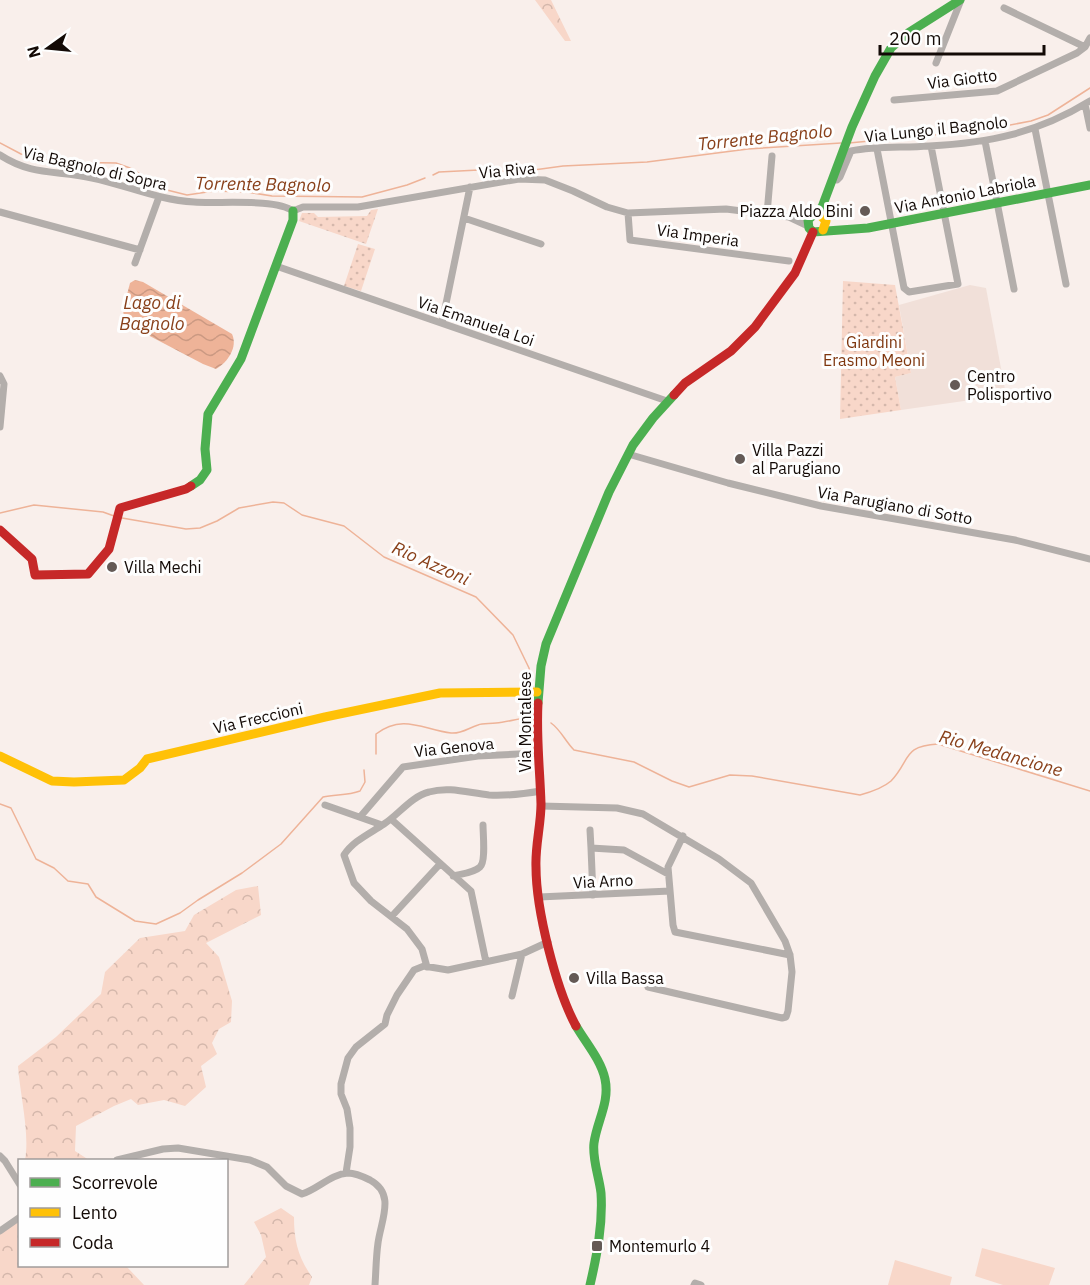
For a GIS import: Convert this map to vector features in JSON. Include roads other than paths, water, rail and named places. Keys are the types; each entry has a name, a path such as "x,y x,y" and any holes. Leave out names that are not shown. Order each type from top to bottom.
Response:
{"street":[{"path":"936,63 961,0"},
{"name":"Via Montalese","path":"591,1285 600,1241 601,1223 601,1194 594,1148 600,1136 605,1078 602,1069 573,1022 548,942 539,897 536,867 541,806 537,692 539,668 546,642 609,492 628,454 667,401 695,375 739,344 755,327 795,273 802,260 845,143 865,97 891,48 908,33 961,0"},
{"path":"1004,8 1085,47 1090,38"},
{"name":"Via Giotto","path":"894,100 997,91 1085,47"},
{"path":"1088,103 1090,128"},
{"name":"Via Lungo il Bagnolo","path":"833,179 837,180 840,177 851,152 1008,137 1035,129 1088,103"},
{"path":"1035,129 1066,284"},
{"path":"985,141 1014,289"},
{"path":"877,149 904,288 909,292 958,284 932,146"},
{"name":"Via Bagnolo di Sopra","path":"0,155 29,170 93,178 159,197 195,202 273,205 293,211"},
{"path":"767,214 772,156"},
{"name":"Via Riva","path":"293,211 303,207 358,207 519,179 545,180 607,207 628,213 726,209 816,223"},
{"name":"Via Antonio Labriola","path":"816,223 846,229 891,224 1090,185"},
{"path":"442,323 470,187"},
{"path":"135,263 159,197"},
{"path":"0,530 32,559 35,575 88,574 109,549 120,508 186,489 200,480 207,470 205,449 208,414 242,359 293,220 293,211"},
{"path":"0,212 140,250"},
{"name":"Via Imperia","path":"628,213 630,240 789,261"},
{"path":"464,218 541,244"},
{"name":"Via Emanuela Loi","path":"276,266 667,401"},
{"path":"0,375 4,384 0,428"},
{"name":"Via Parugiano di Sotto","path":"628,454 728,483 821,506 1015,540 1090,559"},
{"name":"Via Freccioni","path":"0,756 52,781 117,782 129,777 147,759 332,716 440,693 537,692"},
{"name":"Via Genova","path":"360,817 403,767 478,756 539,753"},
{"path":"427,967 419,944 407,929 371,901 354,884 344,855 356,841 391,819 422,794 455,789 503,796 540,791"},
{"path":"325,805 382,825"},
{"path":"541,806 617,808 643,814 683,836 719,858 751,883 785,941 790,955 792,972 788,1011 784,1018 648,987"},
{"path":"391,819 471,891 486,962"},
{"path":"453,876 478,869 483,861 483,825"},
{"path":"590,830 593,895"},
{"path":"683,836 669,864 668,874 675,932 790,955"},
{"path":"591,848 624,850 668,874"},
{"path":"392,916 440,864"},
{"name":"Via Arno","path":"539,897 670,891"},
{"path":"346,1173 350,1128 347,1109 341,1094 341,1084 348,1058 356,1047 385,1024 397,995 414,970 421,966 444,971 522,954 548,942"},
{"path":"512,996 522,954"},
{"path":"125,1159 167,1148 178,1148 250,1160 267,1167 286,1186 302,1194 346,1173 365,1177 378,1184 385,1194 386,1207 378,1242 375,1285"},
{"path":"0,1156 18,1182"},
{"path":"0,1230 18,1218"},
{"path":"694,1285 695,1283 701,1285"}],"water":[{"name":"Lago di Bagnolo","path":"135,280 143,282 232,334 234,344 231,354 216,369 125,323 123,310 130,283"}],"waterway":[{"name":"Torrente Bagnolo","path":"849,143 984,130 1031,121 1048,115 1090,88"},
{"name":"Torrente Bagnolo","path":"0,143 21,154 58,162 116,163 130,168 167,190 187,195 214,191 247,192 272,196 362,197 425,178"},
{"name":"Torrente Bagnolo","path":"433,175 439,172 479,170 519,172 563,166 647,162 748,149 841,143"},
{"name":"Rio Azzoni","path":"122,518 186,529 200,528 239,508 273,502 284,503 302,515 344,526 384,557 476,597 513,635 529,668 533,687"},
{"name":"Rio Azzoni","path":"0,513 34,505 103,512 114,516"},
{"path":"376,754 376,734 395,725 414,724 455,733 480,724 532,717"},
{"name":"Rio Medancione","path":"551,723 574,750 634,762 689,787 730,775 752,776 860,795 877,790 891,781 913,751 926,745 938,744 1090,791"},
{"path":"0,804 11,808 36,859 54,868 68,881 88,884 96,897 135,921 156,924 180,913 242,873 281,844 323,797 360,791 365,782 364,770"}],"place":[{"name":"Piazza Aldo Bini","path":"865,211"},
{"name":"Centro Polisportivo","path":"955,385"},
{"name":"Villa Pazzi al Parugiano","path":"740,459"},
{"name":"Villa Mechi","path":"112,567"},
{"name":"Villa Bassa","path":"574,978"},
{"name":"Montemurlo 4","path":"597,1246"}],"park label":[{"name":"Giardini Erasmo Meoni","path":"874,351"}]}
